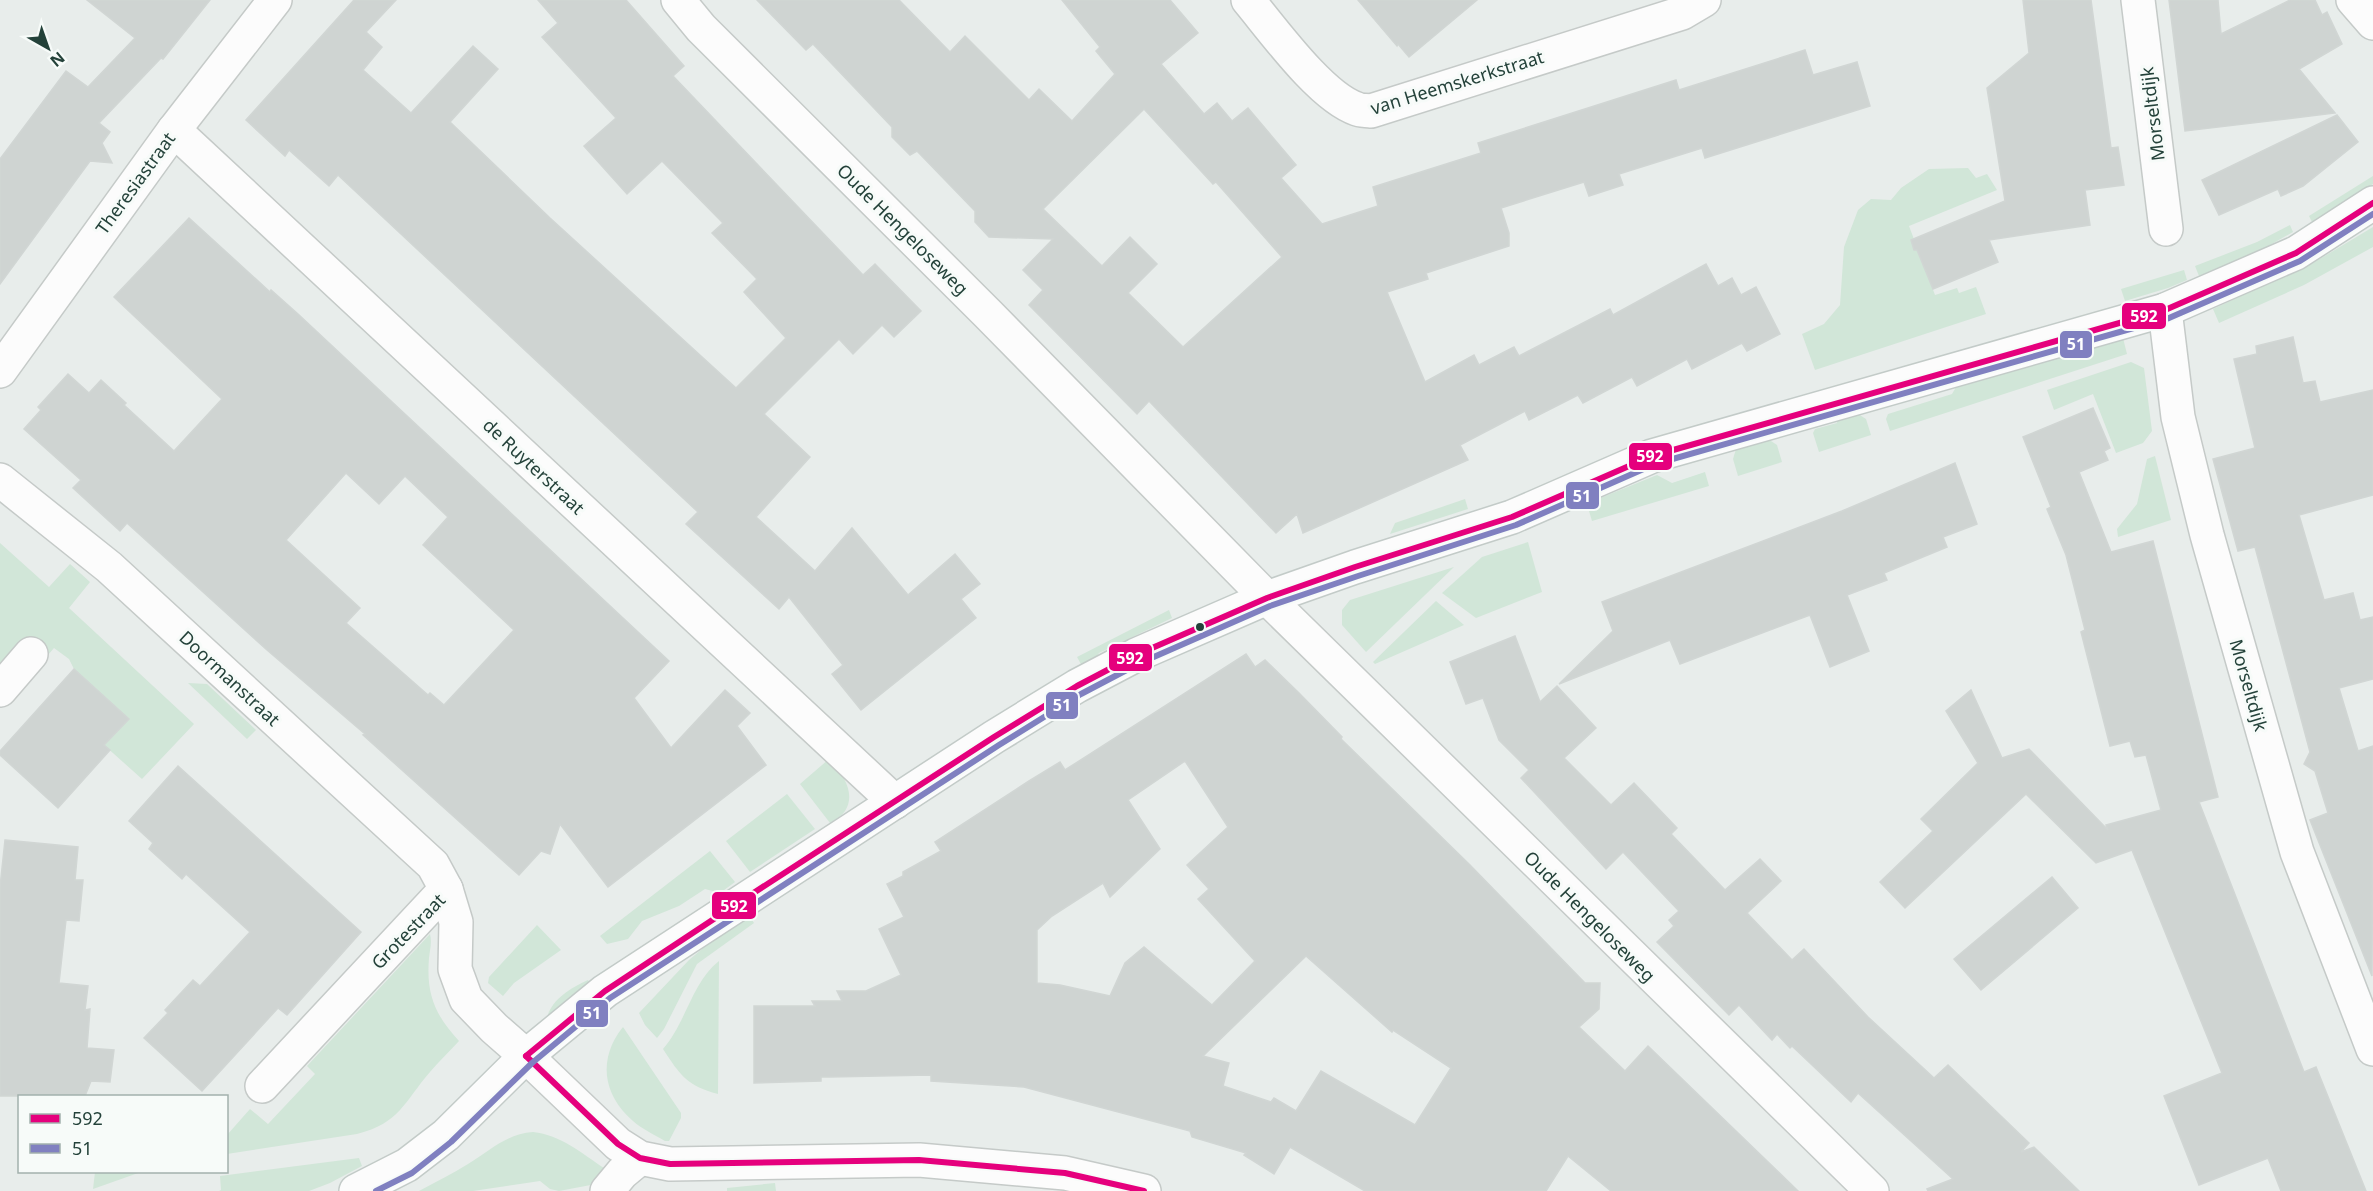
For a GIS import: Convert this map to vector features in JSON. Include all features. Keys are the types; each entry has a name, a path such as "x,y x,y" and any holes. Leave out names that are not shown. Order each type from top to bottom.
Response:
{"street":[{"name":"Theresiastraat","path":"0,371 174,130 275,0"},
{"name":"Oude Hengeloseweg","path":"678,0 701,28 1005,331 1267,598 1872,1191"},
{"name":"van Heemskerkstraat","path":"1248,0 1319,82 1358,110 1371,111 1682,13 1704,0"},
{"name":"Morseltdijk","path":"2138,0 2166,229"},
{"path":"2353,0 2373,23"},
{"name":"de Ruyterstraat","path":"174,130 895,802"},
{"path":"356,1191 407,1165 446,1135 526,1056 605,991 1077,686 1136,656 1267,598 1355,567 1512,517 1652,456 2165,310 2296,253 2373,203"},
{"name":"Morseltdijk","path":"2165,310 2178,417 2207,535 2296,852 2373,1049"},
{"name":"Doormanstraat","path":"0,480 109,567 433,865 446,889"},
{"path":"0,690 31,654"},
{"name":"Grotestraat","path":"446,889 456,922 455,969 466,999 618,1144 640,1158 670,1164 919,1160 1065,1173 1144,1191"},
{"name":"Grotestraat","path":"262,1086 446,889"},
{"path":"607,1191 622,1173 640,1158"}],"green space":[{"path":"1968,168 1976,178 1987,174 1997,190 1909,226 1935,295 1957,288 1959,293 1976,287 1986,314 1815,370 1802,334 1824,324 1840,305 1844,247 1858,210 1871,199 1891,200 1901,188 1929,169"},
{"path":"2373,176 2373,184 2312,222 2309,216"},
{"path":"2290,225 2293,232 2263,249 2199,276 2195,266 2257,242"},
{"path":"2373,227 2373,247 2304,285 2219,323 2213,309 2313,263"},
{"path":"2184,270 2187,280 2125,301 2121,289"},
{"path":"2123,338 2127,354 1890,431 1886,419 1888,414 1952,394 1959,382"},
{"path":"2131,362 2144,368 2152,431 2143,443 2116,453 2093,394 2054,410 2047,390"},
{"path":"1855,412 1866,419 1871,435 1819,452 1813,433 1815,429 1837,423 1835,417"},
{"path":"1768,439 1777,445 1782,462 1738,476 1733,459 1736,449"},
{"path":"2155,456 2171,520 2118,537 2117,529 2137,504 2147,459"},
{"path":"1705,472 1709,486 1592,521 1589,511 1593,501 1657,475 1672,483"},
{"path":"1465,499 1468,509 1390,534 1395,523"},
{"path":"1528,542 1542,592 1476,618 1442,593 1482,557"},
{"path":"0,543 49,587 70,564 90,582 69,608 194,724 142,779 104,745 128,719 74,669 69,659 54,648 41,663 0,668"},
{"path":"1454,567 1366,652 1342,625 1342,610 1350,600"},
{"path":"1436,601 1464,625 1375,664 1373,662"},
{"path":"1169,610 1172,618 1099,653 1095,659 1082,666 1077,657"},
{"path":"188,683 207,684 256,730 247,739"},
{"path":"829,759 846,783 849,797 845,811 830,823 800,784"},
{"path":"787,794 815,829 750,872 726,841"},
{"path":"710,851 735,882 720,893 705,889 679,906 642,921 628,939 607,944 600,936"},
{"path":"750,917 754,923 697,964 664,1029 657,1038 645,1025 639,1013 689,960 708,944"},
{"path":"537,925 561,950 514,983 503,996 488,983 489,977"},
{"path":"430,934 428,971 431,993 438,1013 459,1041 433,1068 400,1110 383,1124 357,1134 228,1154 228,1134 250,1109 268,1124 315,1074 307,1066"},
{"path":"719,961 718,1094 691,1083 674,1066 663,1049 678,1027 702,980"},
{"path":"588,980 605,1006 549,1024 547,1017 558,999"},
{"path":"623,1027 681,1113 681,1118 669,1141 665,1141 633,1121 615,1099 610,1088 607,1063 615,1039"},
{"path":"533,1132 553,1137 570,1146 604,1168 606,1172 596,1184 559,1191 550,1189 540,1181 473,1191 419,1191 462,1168 506,1140 523,1133"},
{"path":"359,1158 362,1166 309,1191 219,1191 221,1190 220,1176"},
{"path":"95,1173 138,1173 93,1189"},
{"path":"775,1183 776,1191 727,1191 727,1188"}],"building":[{"path":"87,0 210,0 163,59 161,58 99,123 110,132 102,143 112,163 90,161 0,284 0,159 66,71 88,87 135,38"},
{"path":"354,0 396,0 366,32 382,47 363,70 411,113 473,46 498,69 450,122 550,218 736,388 786,338 744,292 757,279 712,233 723,223 662,161 627,194 584,146 616,118 542,37 558,23 538,0 626,0 684,66 673,76 863,275 875,264 921,311 894,337 882,325 853,354 839,339 764,414 810,457 756,517 815,571 852,528 908,595 955,554 980,584 961,599 976,618 861,710 832,674 843,665 789,597 779,609 686,524 698,512 338,175 329,186 289,150 285,156 246,120"},
{"path":"757,0 899,0 950,52 965,36 1029,100 1039,89 1072,121 1115,74 1096,51 1100,47 1062,0 1170,0 1198,33 1161,64 1204,114 1217,103 1232,121 1248,108 1296,165 1281,178 1322,224 1378,206 1373,187 1481,153 1478,143 1676,80 1679,90 1805,50 1813,75 1857,62 1870,106 1705,158 1702,148 1619,174 1623,185 1589,196 1584,182 1501,208 1509,233 1509,246 1426,273 1428,279 1387,292 1425,382 1474,355 1479,365 1514,347 1519,356 1610,309 1613,315 1706,264 1718,286 1732,278 1741,295 1756,287 1780,334 1747,351 1742,343 1692,369 1687,359 1637,386 1632,377 1583,403 1578,395 1529,420 1525,411 1460,445 1468,460 1303,533 1297,514 1276,533 1149,401 1137,414 1029,305 1043,290 1023,270 1053,239 989,237 975,222 975,211 917,151 910,155 892,137 892,127 813,44 806,50","holes":["1144,109 1213,184 1216,182 1282,257 1183,347 1128,293 1157,264 1130,237 1102,266 1043,209"]},
{"path":"1358,0 1477,0 1409,57"},
{"path":"2023,0 2091,0 2111,148 2118,147 2124,185 2085,190 2090,225 1989,240 1998,262 1933,289 1911,240 2005,201 1987,88 2029,53"},
{"path":"2169,0 2218,0 2221,34 2290,0 2315,0 2322,15 2327,12 2342,44 2299,69 2335,113 2185,131"},
{"path":"2337,115 2358,142 2303,186 2281,196 2278,189 2219,215 2202,180"},
{"path":"189,218 270,292 271,290 298,314 669,661 634,698 671,748 725,690 750,713 737,726 766,765 608,887 560,824 550,854 541,851 519,875 363,735 365,734 267,650 127,523 120,531 73,488 81,480 24,429 41,410 38,407 68,374 89,393 101,380 126,403 124,405 174,451 222,399 114,297","holes":["346,473 379,504 405,476 448,517 423,545 514,630 444,705 430,693 428,695 346,623 360,608 286,540"]},
{"path":"2293,337 2303,383 2315,381 2320,402 2373,390 2373,495 2299,515 2324,600 2353,593 2360,620 2373,617 2373,679 2339,688 2358,751 2373,746 2372,976 2310,820 2328,813 2315,771 2304,764 2310,752 2255,547 2238,551 2213,459 2255,448 2234,359 2257,354 2256,346"},
{"path":"2093,408 2110,448 2104,451 2108,460 2079,472 2111,552 2153,541 2218,797 2199,802 2304,1072 2316,1067 2366,1191 2281,1191 2268,1158 2199,1185 2164,1096 2222,1073 2132,850 2096,863 2026,794 1905,908 1880,882 1933,831 1921,819 1978,763 1946,711 1971,690 2002,758 2029,749 2108,830 2106,825 2161,810 2146,755 2135,757 2130,741 2110,746 2081,632 2085,630 2066,555 2047,509 2051,507 2023,437"},
{"path":"1955,463 1977,524 1943,537 1947,547 1884,573 1887,580 1847,595 1869,651 1830,667 1810,615 1680,664 1670,640 1559,684 1613,631 1602,602 1842,511"},
{"path":"1515,636 1540,702 1557,686 1596,728 1564,758 1611,805 1634,783 1677,828 1671,834 1725,890 1760,859 1781,881 1747,913 1792,960 1804,949 1868,1017 1934,1078 1948,1065 2029,1143 2021,1152 2034,1147 2079,1191 1928,1191 1927,1189 1953,1179 1858,1093 1851,1102 1777,1034 1772,1040 1739,1005 1729,1015 1657,942 1674,926 1669,920 1679,911 1623,852 1606,869 1521,778 1529,770 1499,740 1483,698 1466,704 1450,662"},
{"path":"1246,654 1255,667 1265,660 1585,983 1600,983 1599,1009 1579,1027 1625,1071 1648,1046 1798,1191 1611,1191 1568,1156 1546,1191 1365,1191 1290,1147 1274,1174 1244,1155 1246,1153 1192,1137 1190,1131 1024,1087 931,1081 931,1075 821,1077 821,1081 754,1083 754,1006 815,1006 812,1001 842,1001 837,991 866,991 901,975 879,929 904,917 887,884 903,876 903,872 941,851 935,842 1029,781 1060,762 1065,770","holes":["1185,761 1228,827 1187,865 1209,889 1198,899 1255,961 1212,1005 1144,947 1125,963 1110,996 1060,985 1037,983 1037,930 1052,916 1103,883 1110,897 1160,849 1128,800","1306,956 1392,1032 1393,1030 1451,1068 1415,1125 1321,1071 1296,1111 1274,1098 1271,1102 1223,1086 1229,1063 1203,1056"]},
{"path":"74,669 129,719 104,745 110,750 58,808 0,755 0,751"},
{"path":"178,766 361,932 287,1015 278,1008 202,1091 144,1038 168,1013 165,1010 193,980 200,986 250,932 186,874 182,879 149,849 153,843 129,821"},
{"path":"5,840 78,847 75,880 83,880 79,921 66,920 59,983 88,986 85,1010 90,1009 87,1048 114,1050 110,1082 91,1081 85,1095 0,1096 0,887"},
{"path":"2052,877 2078,908 1981,990 1954,959"}],"transit line":[{"name":"592","path":"526,1056 605,991 735,905 994,737 1077,686 1136,655 1267,598 1355,567 1512,517 1652,456 2165,310 2296,253 2373,203"},
{"name":"51","path":"376,1191 412,1173 451,1142 532,1063 610,998 999,745 1081,694 1140,663 1270,606 1516,525 1655,464 2169,318 2300,261 2373,214"},
{"name":"592","path":"526,1056 618,1144 640,1158 670,1164 919,1160 1065,1173 1144,1191"}]}
